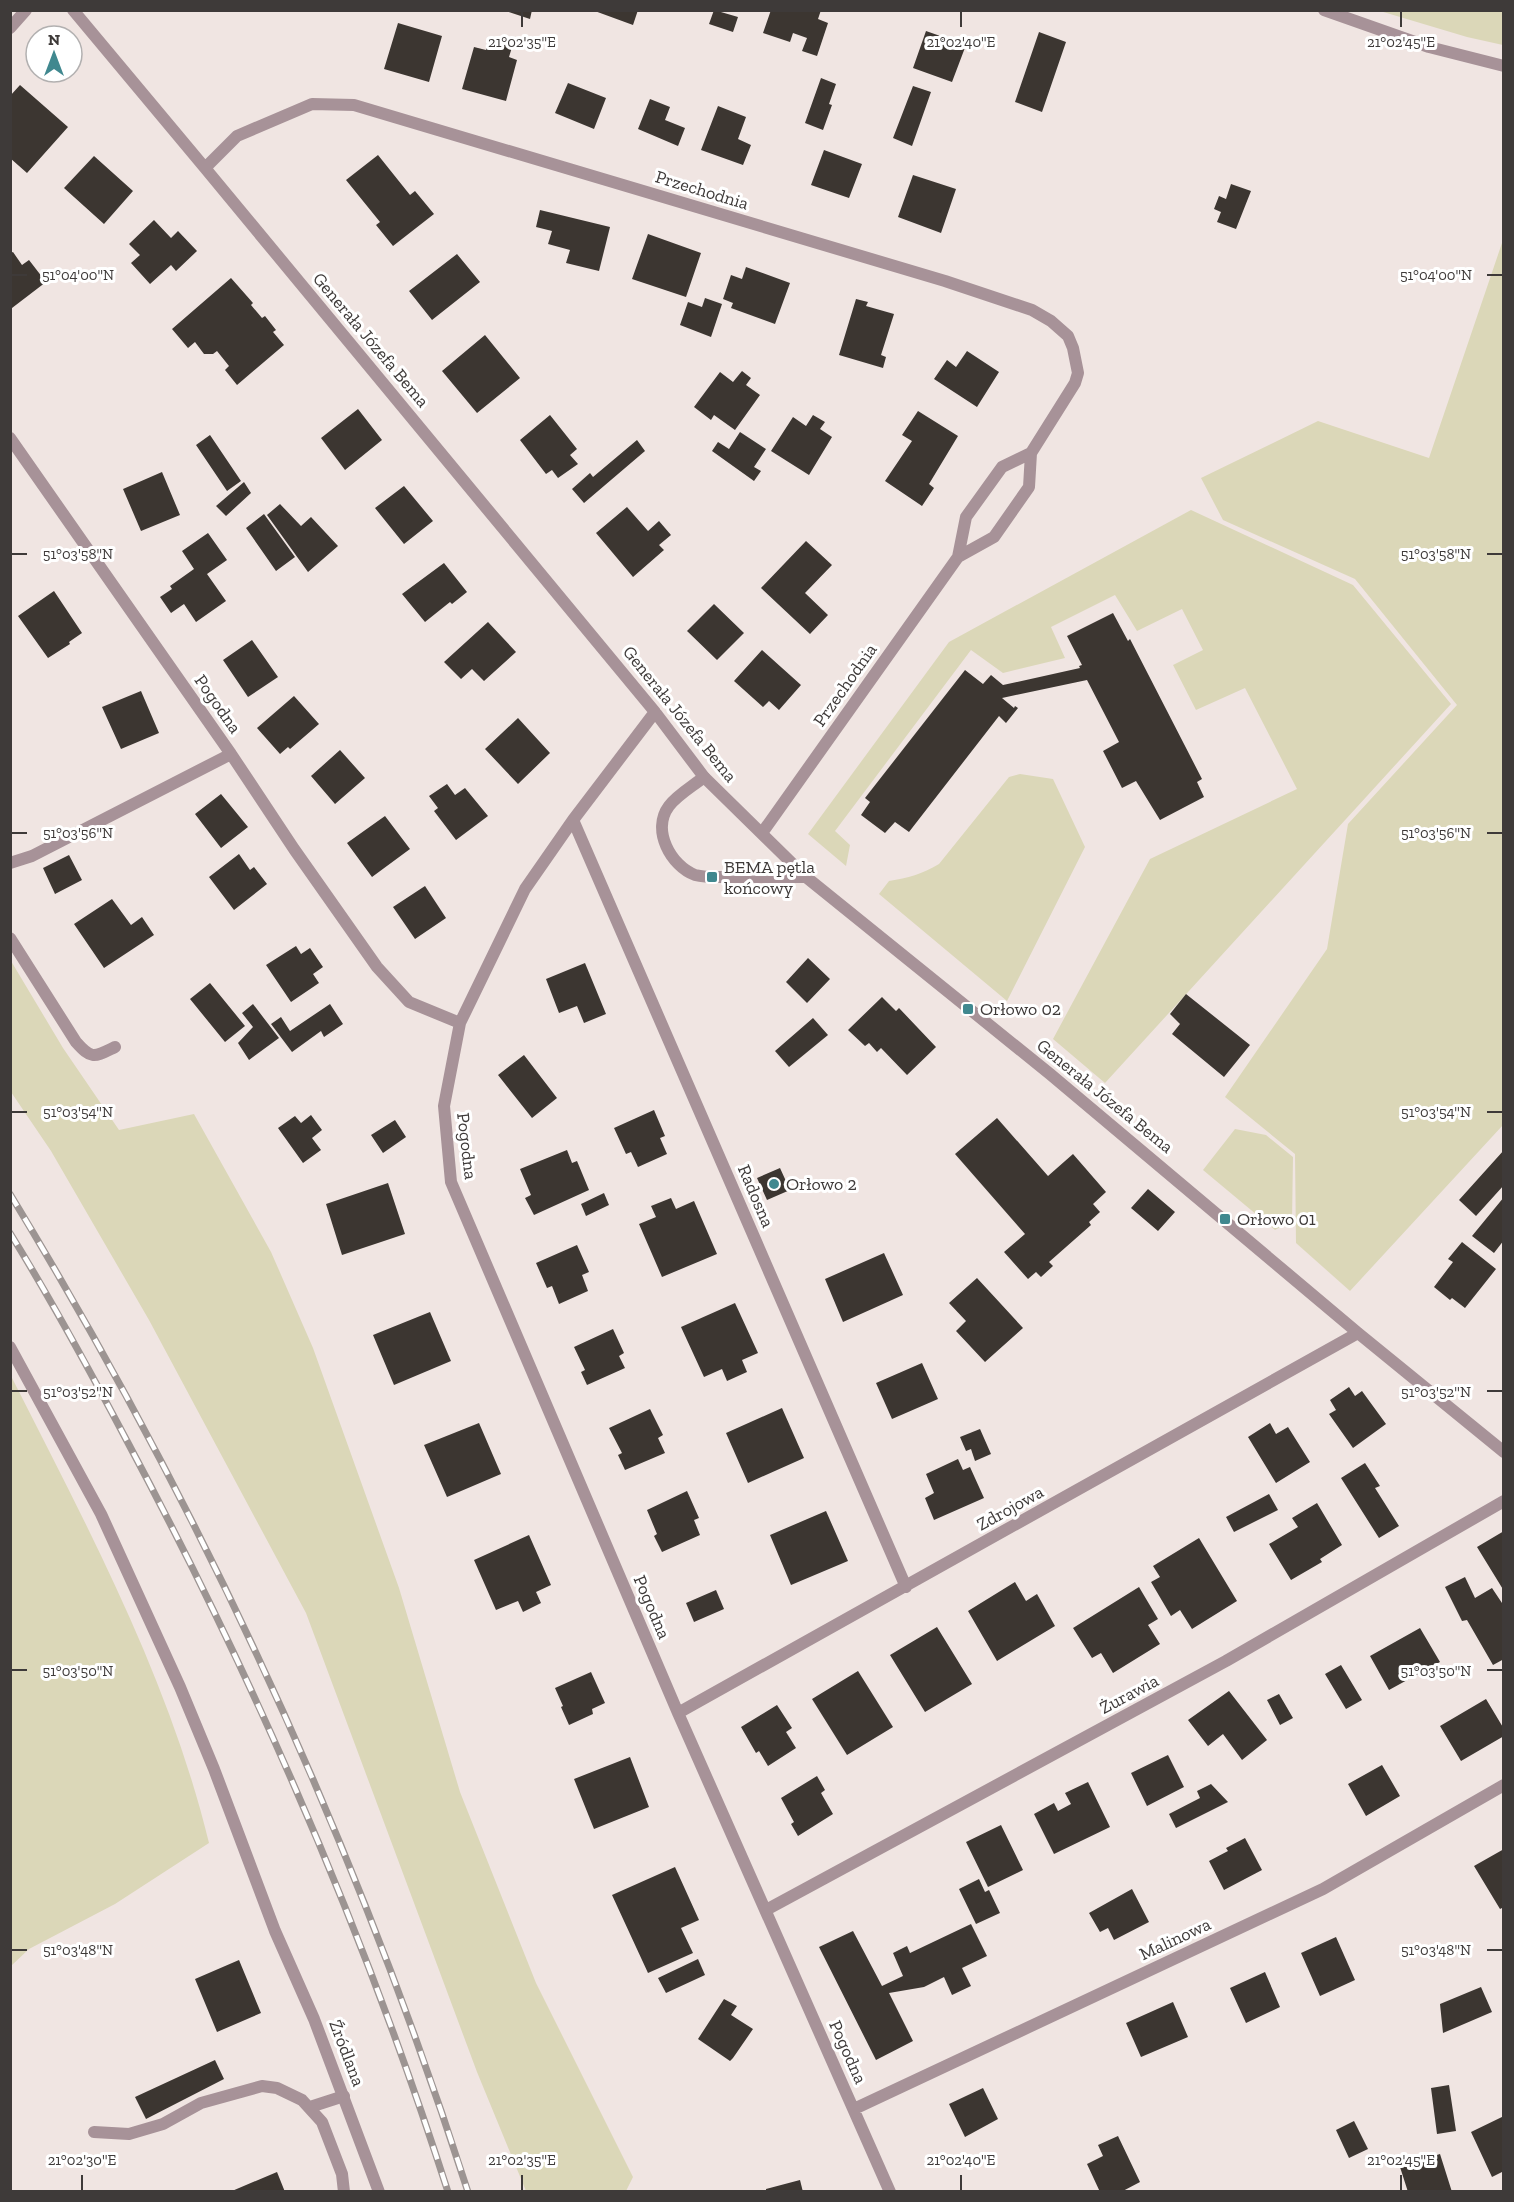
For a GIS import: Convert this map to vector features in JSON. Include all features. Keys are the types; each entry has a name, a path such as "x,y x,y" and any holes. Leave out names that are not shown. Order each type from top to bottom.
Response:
{"street":[{"path":"10,28 26,10"},
{"name":"Generała Józefa Bema","path":"73,10 655,712 704,777 806,877 1050,1074 1503,1452"},
{"path":"1324,10 1429,46 1503,66"},
{"name":"Przechodnia","path":"205,168 237,136 312,104 354,105 945,281 1021,307 1051,321 1068,336 1073,348 1078,373 1075,383 1031,453 1029,487 994,537 958,557"},
{"name":"Pogodna","path":"10,438 377,967 409,1002 460,1023"},
{"name":"Przechodnia","path":"762,833 958,557 966,517 1002,467 1031,453"},
{"name":"Pogodna","path":"655,712 573,820 525,889 460,1023 444,1106 451,1182 678,1713 890,2192"},
{"path":"10,863 32,856 231,754"},
{"path":"704,777 669,806 665,814 663,825 665,845 678,864 695,874 712,877 806,877"},
{"name":"Radosna","path":"573,820 906,1587"},
{"path":"10,939 76,1042 87,1054 96,1056 115,1047"},
{"name":"Zdrojowa","path":"678,1713 1358,1333"},
{"name":"Źródlana","path":"10,1347 101,1514 165,1655 214,1769 275,1931 314,2019 379,2192"},
{"name":"Żurawia","path":"766,1910 1226,1661 1503,1501"},
{"name":"Malinowa","path":"854,2109 1323,1889 1503,1785"},
{"path":"94,2132 129,2134 163,2124 201,2103 262,2086 277,2088 291,2093 322,2121 342,2174 344,2192"},
{"path":"309,2107 344,2096"}],"shaded area":[{"path":"1380,11 1503,11 1503,45 1467,37"},
{"path":"1503,240 1503,1125 1350,1291 1296,1243 1295,1154 1225,1097 1327,949 1348,824 1457,705 1355,579 1223,520 1201,478 1318,421 1429,458"},
{"path":"1191,510 1353,585 1451,704 1105,1083 1053,1039 1150,859 1297,789 1245,688 1196,710 1173,665 1203,650 1182,609 1137,631 1115,595 1051,627 1065,658 1003,673 971,650 835,831 850,845 846,866 808,834 949,642"},
{"path":"1020,774 1053,779 1085,847 1007,1001 879,894 889,881 915,875 939,864 1009,777"},
{"path":"11,961 63,1048 119,1130 194,1114 271,1252 313,1348 399,1588 460,1792 536,1983 633,2177 626,2191 526,2191 477,2072 306,1613 149,1320 51,1151 11,1092"},
{"path":"1235,1129 1266,1135 1293,1157 1292,1221 1275,1230 1203,1170"},
{"path":"11,1376 124,1604 149,1662 192,1782 209,1843 115,1904 29,1949 11,1966"}],"building":[{"path":"503,10 532,10 530,19"},
{"path":"592,10 638,10 633,25"},
{"path":"714,10 738,17 733,32 709,24"},
{"path":"771,10 821,10 818,19 828,23 817,56 802,51 807,38 793,33 790,42 763,33"},
{"path":"398,23 442,36 429,82 384,69"},
{"path":"926,31 966,45 952,82 913,68"},
{"path":"1039,32 1066,42 1042,112 1015,102"},
{"path":"489,37 513,44 509,57 517,60 506,101 462,89 474,47 486,50"},
{"path":"821,78 836,84 829,104 832,105 823,130 805,123"},
{"path":"568,83 606,98 594,129 555,113"},
{"path":"20,85 68,127 27,173 10,158 10,96"},
{"path":"913,86 931,92 912,146 893,138"},
{"path":"650,99 670,107 665,120 685,128 678,146 638,129"},
{"path":"718,106 746,117 738,139 751,145 743,165 701,150"},
{"path":"824,150 862,164 849,198 811,185"},
{"path":"378,155 410,195 415,191 434,214 393,246 376,225 380,222 346,180"},
{"path":"94,156 133,191 104,224 64,188"},
{"path":"913,175 956,189 941,233 898,217"},
{"path":"1231,184 1251,191 1236,229 1217,222 1221,212 1214,209 1219,196 1226,199"},
{"path":"540,210 610,227 599,271 566,263 570,250 548,244 552,231 536,227"},
{"path":"154,220 171,238 178,231 197,251 176,271 171,265 150,284 131,263 140,255 129,244"},
{"path":"648,234 701,253 686,297 632,279"},
{"path":"13,252 22,265 29,260 46,282 12,308 10,306 10,253"},
{"path":"457,254 480,282 432,320 409,291"},
{"path":"746,267 790,283 775,324 731,308 733,303 723,299 731,275 742,279"},
{"path":"231,278 253,303 251,305 262,318 265,316 276,330 273,332 284,345 237,385 225,370 229,366 217,351 213,354 204,354 195,342 188,348 172,329"},
{"path":"705,298 722,304 711,337 680,325 688,302 702,307"},
{"path":"856,299 868,302 866,306 894,314 881,355 886,357 883,368 839,355"},
{"path":"485,335 520,378 477,413 442,371"},
{"path":"967,351 999,372 977,407 934,379 947,360 956,367"},
{"path":"742,371 751,378 746,385 760,395 735,430 714,415 711,420 694,407 720,372 733,382"},
{"path":"358,409 382,440 345,470 321,438"},
{"path":"918,411 958,436 929,484 934,488 922,506 885,481 912,441 902,435"},
{"path":"550,415 577,449 570,455 578,464 558,478 552,470 546,474 520,440"},
{"path":"813,415 825,422 820,429 832,437 809,475 771,451 793,417 806,426"},
{"path":"740,432 766,449 754,467 761,471 754,481 712,451 718,442 729,449"},
{"path":"210,435 241,481 227,491 196,445"},
{"path":"637,440 645,451 584,503 572,489 590,473 593,477"},
{"path":"162,472 180,515 141,531 123,489"},
{"path":"244,482 251,493 226,516 216,506"},
{"path":"404,486 433,521 404,544 375,508"},
{"path":"280,504 301,526 311,517 338,546 308,572 267,515"},
{"path":"627,507 648,531 659,521 671,535 659,545 664,550 633,577 596,533"},
{"path":"264,514 295,557 276,571 246,528"},
{"path":"208,533 227,560 207,574 226,601 196,622 184,604 171,613 160,597 172,589 170,586 194,569 182,551"},
{"path":"806,541 832,565 805,593 828,615 810,634 761,588"},
{"path":"444,563 467,592 425,622 402,594"},
{"path":"54,591 82,633 48,658 18,616"},
{"path":"714,604 744,633 717,660 687,631"},
{"path":"1113,613 1128,641 1130,639 1202,779 1197,782 1204,797 1160,820 1136,781 1122,788 1103,751 1119,742 1087,680 1002,698 1014,708 1015,706 1018,708 1006,723 999,716 909,832 895,822 885,833 861,815 870,802 865,798 965,670 983,684 991,675 1003,685 1080,668 1079,666 1082,665 1067,636"},
{"path":"488,622 516,652 484,681 472,669 461,679 444,662"},
{"path":"252,640 278,677 248,697 223,660"},
{"path":"762,650 801,685 779,710 769,701 763,707 734,681"},
{"path":"141,691 159,733 121,749 102,707"},
{"path":"294,696 319,724 290,749 288,747 280,754 257,728"},
{"path":"518,718 550,753 518,784 485,749"},
{"path":"340,750 365,778 335,804 311,776"},
{"path":"447,784 455,795 465,788 488,816 456,840 434,811 438,808 429,796"},
{"path":"221,794 248,827 221,848 195,814"},
{"path":"385,816 410,849 372,877 347,843"},
{"path":"239,854 250,870 254,867 267,884 234,910 209,877"},
{"path":"69,855 82,880 55,894 43,868"},
{"path":"425,886 446,918 415,939 393,907"},
{"path":"112,899 131,925 142,917 154,935 104,968 74,924"},
{"path":"296,946 301,954 310,948 323,967 313,974 319,983 291,1002 266,965"},
{"path":"808,958 830,979 807,1003 786,982"},
{"path":"585,963 606,1014 584,1023 577,1006 559,1013 546,979"},
{"path":"210,983 245,1026 225,1042 190,999"},
{"path":"1186,994 1250,1045 1224,1077 1172,1034 1180,1024 1170,1014"},
{"path":"882,997 896,1011 899,1008 936,1047 907,1075 881,1048 877,1052 869,1043 865,1046 848,1030"},
{"path":"253,1004 279,1038 249,1060 238,1043 253,1027 242,1013"},
{"path":"330,1004 343,1024 324,1037 321,1031 292,1052 271,1024 281,1017 290,1031"},
{"path":"813,1018 828,1035 789,1067 775,1051"},
{"path":"524,1055 557,1098 532,1118 498,1075"},
{"path":"654,1110 665,1136 660,1138 667,1154 638,1167 631,1152 626,1154 614,1128"},
{"path":"311,1115 322,1130 312,1138 321,1150 303,1163 278,1128 295,1116 301,1123"},
{"path":"997,1118 1048,1176 1073,1154 1106,1192 1093,1204 1100,1212 1089,1222 1091,1225 1049,1262 1053,1266 1041,1277 1036,1272 1028,1279 1004,1252 1025,1234 955,1154"},
{"path":"395,1120 406,1137 383,1153 371,1135"},
{"path":"567,1150 572,1163 577,1161 589,1190 534,1215 525,1198 531,1195 520,1169"},
{"path":"1504,1150 1504,1185 1476,1216 1459,1200"},
{"name":"Orłowo 2","path":"780,1168 790,1190 767,1200 757,1178"},
{"path":"388,1183 405,1234 342,1255 326,1204"},
{"path":"1148,1189 1175,1212 1158,1231 1131,1208"},
{"path":"604,1193 609,1205 586,1216 581,1204"},
{"path":"1504,1197 1504,1240 1494,1253 1472,1236"},
{"path":"671,1198 676,1209 694,1201 717,1254 662,1277 639,1224 656,1217 651,1206"},
{"path":"1462,1242 1496,1269 1465,1308 1434,1287 1453,1262 1448,1259"},
{"path":"577,1245 589,1272 582,1275 588,1291 559,1304 552,1286 547,1288 536,1263"},
{"path":"884,1253 903,1295 843,1322 825,1279"},
{"path":"977,1278 1023,1328 985,1362 956,1331 966,1321 949,1303"},
{"path":"735,1303 758,1353 742,1360 747,1372 727,1381 722,1369 704,1377 681,1327"},
{"path":"430,1312 451,1361 394,1385 373,1335"},
{"path":"613,1329 624,1353 619,1356 625,1368 587,1385 581,1372 585,1370 574,1347"},
{"path":"922,1363 938,1399 892,1419 876,1383"},
{"path":"1349,1387 1355,1396 1362,1391 1386,1424 1353,1448 1329,1414 1336,1410 1330,1400"},
{"path":"782,1408 804,1458 748,1483 726,1433"},
{"path":"650,1409 663,1435 658,1438 665,1453 625,1470 618,1455 622,1453 609,1428"},
{"path":"479,1423 501,1474 447,1497 424,1445"},
{"path":"1270,1423 1276,1434 1288,1427 1310,1462 1276,1483 1248,1437"},
{"path":"980,1429 991,1454 975,1461 971,1449 966,1451 960,1437"},
{"path":"958,1459 963,1470 970,1467 984,1498 934,1520 925,1498 934,1493 926,1474"},
{"path":"1365,1463 1380,1486 1375,1488 1399,1526 1379,1538 1341,1478"},
{"path":"687,1491 699,1518 694,1520 700,1535 662,1552 654,1536 657,1534 647,1510"},
{"path":"1269,1494 1278,1510 1234,1532 1226,1517"},
{"path":"1317,1503 1342,1545 1320,1559 1322,1562 1291,1580 1269,1544 1298,1527 1292,1518"},
{"path":"826,1511 848,1561 791,1585 770,1535"},
{"path":"1504,1531 1504,1591 1477,1547"},
{"path":"529,1535 551,1585 536,1592 541,1603 523,1612 518,1601 496,1610 474,1560"},
{"path":"1199,1538 1237,1601 1192,1629 1180,1610 1171,1616 1151,1582 1160,1577 1153,1566"},
{"path":"1465,1577 1475,1598 1492,1588 1504,1606 1504,1659 1493,1665 1467,1620 1462,1621 1445,1587"},
{"path":"1015,1582 1026,1601 1037,1594 1055,1626 997,1661 968,1611"},
{"path":"1139,1587 1158,1619 1148,1625 1160,1644 1113,1673 1101,1653 1092,1658 1073,1628"},
{"path":"716,1590 724,1609 694,1622 686,1603"},
{"path":"937,1627 972,1684 925,1712 890,1655"},
{"path":"1420,1628 1440,1662 1389,1690 1370,1656"},
{"path":"1341,1665 1362,1700 1346,1709 1325,1674"},
{"path":"858,1671 893,1727 847,1755 812,1699"},
{"path":"591,1672 605,1703 592,1709 593,1714 569,1725 555,1688"},
{"path":"1229,1691 1267,1740 1242,1760 1223,1734 1208,1746 1188,1720"},
{"path":"1279,1694 1293,1718 1280,1725 1267,1700"},
{"path":"1486,1699 1504,1729 1504,1736 1461,1761 1440,1726"},
{"path":"777,1705 792,1728 786,1732 796,1748 768,1766 759,1751 756,1753 741,1727"},
{"path":"1168,1755 1184,1787 1147,1806 1131,1773"},
{"path":"630,1757 649,1807 594,1829 574,1779"},
{"path":"1382,1765 1400,1796 1366,1816 1348,1784"},
{"path":"817,1776 825,1790 821,1793 833,1814 798,1836 791,1824 794,1822 781,1798"},
{"path":"1088,1782 1110,1827 1054,1854 1034,1814 1054,1803 1058,1811 1071,1804 1065,1793"},
{"path":"1211,1784 1228,1802 1176,1828 1169,1814 1200,1798 1197,1791"},
{"path":"1001,1825 1023,1870 988,1887 966,1842"},
{"path":"1245,1838 1262,1870 1224,1890 1209,1861 1228,1851 1226,1848"},
{"path":"1504,1849 1504,1907 1500,1909 1474,1866"},
{"path":"675,1867 699,1920 681,1928 693,1953 648,1973 612,1895"},
{"path":"979,1879 985,1892 989,1890 1000,1913 976,1924 959,1889"},
{"path":"1132,1889 1149,1922 1114,1940 1108,1928 1100,1932 1089,1913"},
{"path":"971,1924 987,1956 962,1968 971,1986 952,1995 944,1977 924,1987 889,1993 913,2041 876,2060 819,1947 853,1931 882,1986 903,1976 893,1953 907,1946 910,1953"},
{"path":"1336,1937 1355,1980 1320,1996 1301,1953"},
{"path":"698,1959 705,1975 666,1993 658,1978"},
{"path":"239,1960 261,2013 217,2032 195,1979"},
{"path":"1265,1972 1280,2007 1246,2023 1230,1988"},
{"path":"1481,1987 1492,2012 1443,2033 1440,2004"},
{"path":"724,1999 737,2006 731,2015 753,2029 730,2061 698,2039"},
{"path":"1173,2002 1188,2037 1141,2057 1126,2023"},
{"path":"215,2060 224,2079 146,2119 135,2097"},
{"path":"1449,2085 1456,2131 1437,2134 1431,2088"},
{"path":"983,2088 998,2119 965,2137 949,2104"},
{"path":"1504,2116 1504,2171 1492,2177 1471,2132"},
{"path":"1354,2121 1368,2149 1349,2158 1336,2130"},
{"path":"1118,2136 1140,2182 1121,2192 1100,2192 1087,2164 1103,2156 1098,2145"},
{"path":"1440,2154 1452,2192 1408,2192 1400,2167"},
{"path":"277,2172 285,2192 232,2192 232,2191"},
{"path":"800,2180 803,2192 766,2192 766,2189"}],"railway":[{"path":"10,1194 80,1312 146,1433 209,1555 268,1680 324,1805 376,1933 424,2062 468,2192"},
{"path":"10,1233 41,1284 127,1441 263,1716 344,1904 381,1999 448,2192"}],"place":[{"name":"BEMA pętla końcowy","path":"712,877"},
{"name":"Orłowo 02","path":"968,1009"},
{"name":"Orłowo 2","path":"774,1184"},
{"name":"Orłowo 01","path":"1225,1219"}]}
